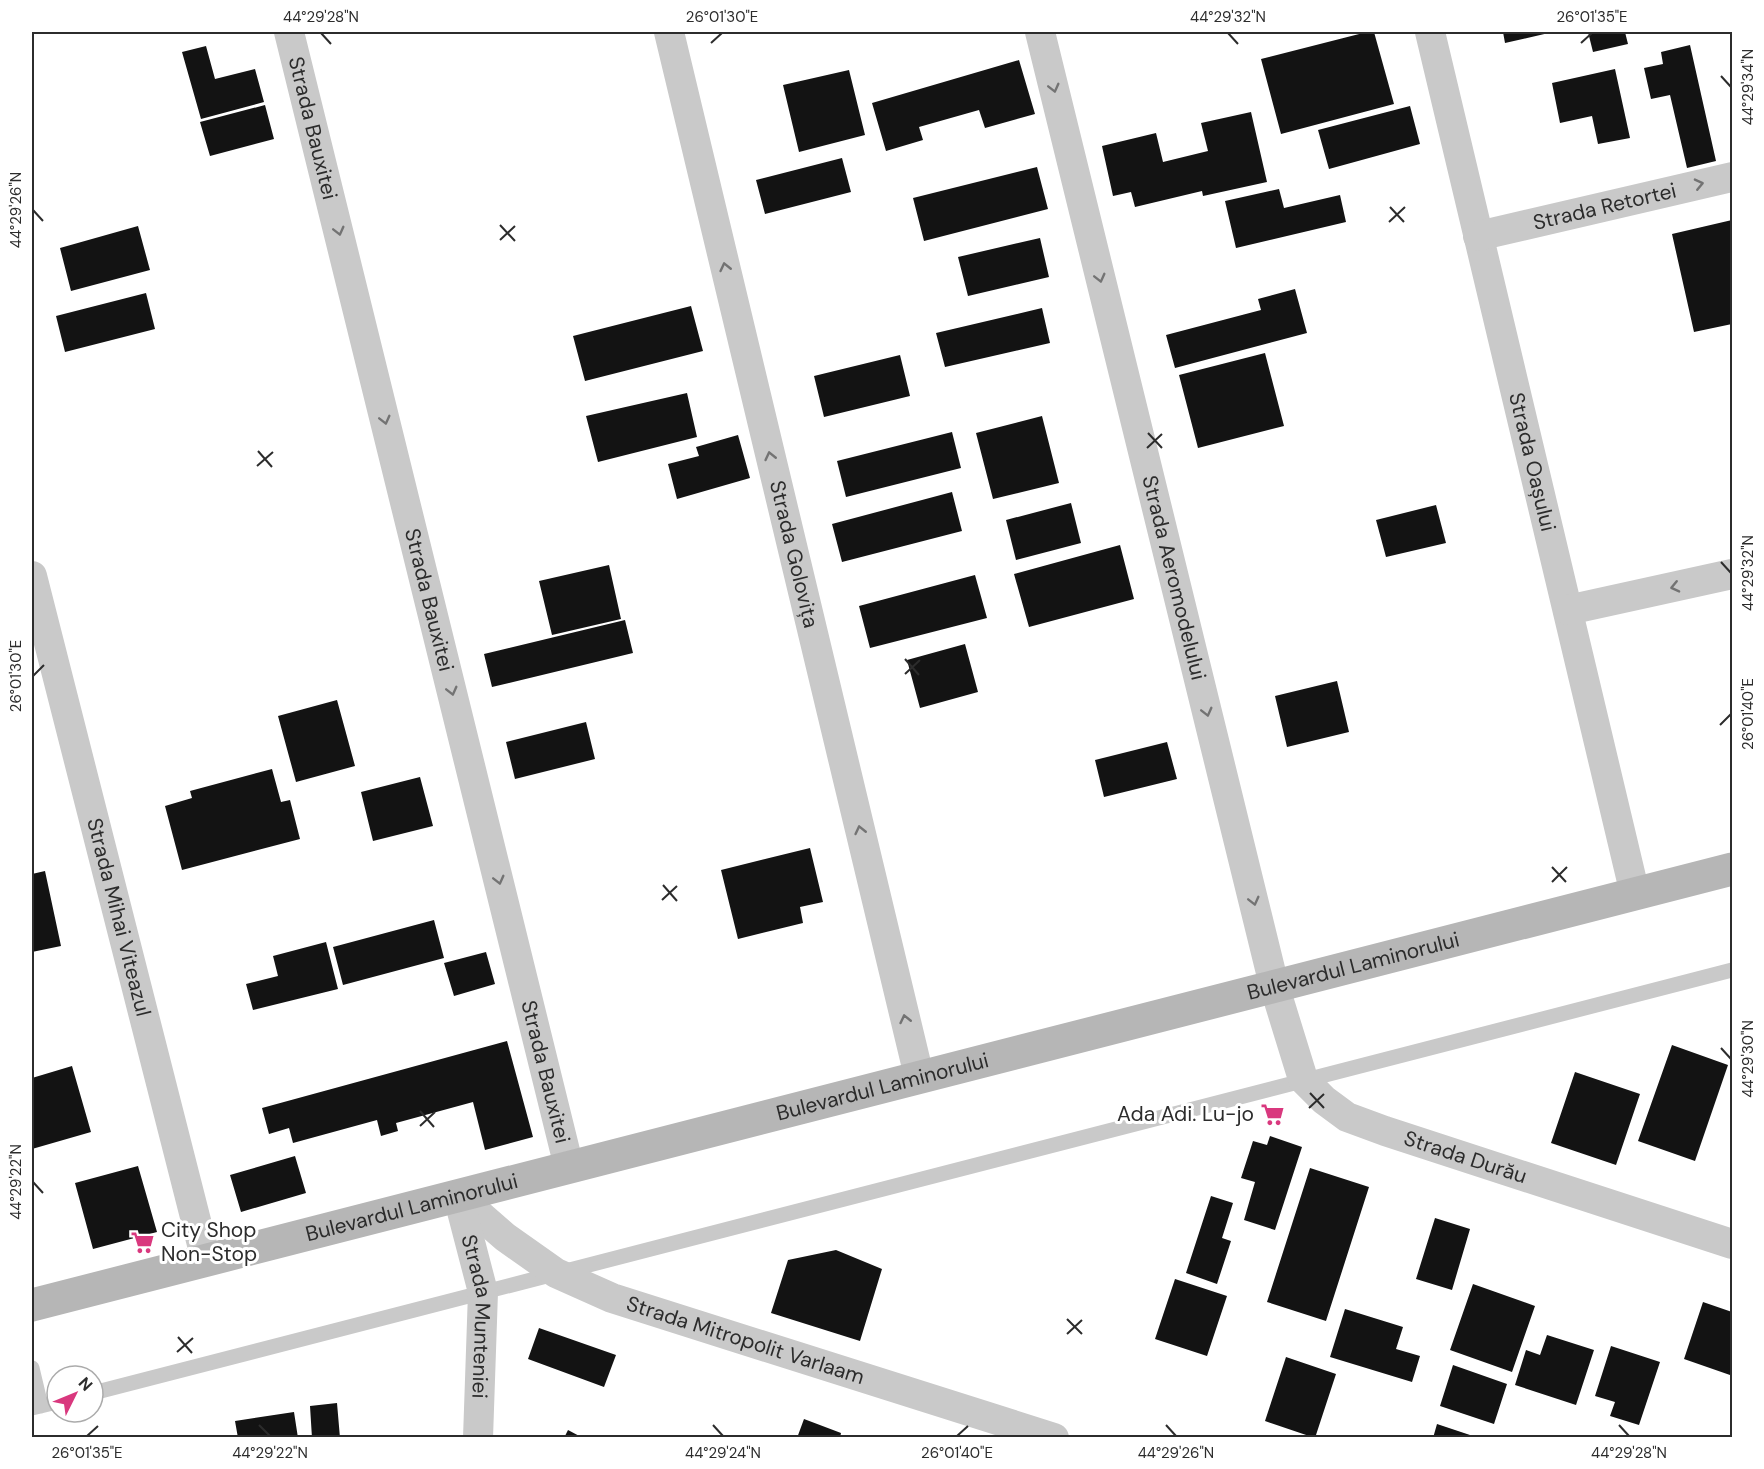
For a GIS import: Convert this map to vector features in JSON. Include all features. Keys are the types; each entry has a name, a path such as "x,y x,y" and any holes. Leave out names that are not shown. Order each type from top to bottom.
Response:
{"street":[{"name":"Strada Bauxitei","path":"289,32 569,1167"},
{"name":"Strada Golovița","path":"669,32 919,1076"},
{"name":"Strada Aeromodelului","path":"1040,32 1274,985"},
{"name":"Strada Oașului","path":"1430,32 1635,894"},
{"name":"Strada Retortei","path":"1478,236 1732,177"},
{"path":"1568,610 1732,574"},
{"name":"Strada Mihai Viteazul","path":"32,576 206,1260"},
{"name":"Bulevardul Laminorului","path":"32,1305 1732,869"},
{"name":"Strada Durău","path":"1274,985 1303,1079 1324,1100 1347,1117 1732,1244"},
{"name":"Strada Mitropolit Varlaam","path":"458,1196 505,1237 556,1273 612,1298 1054,1437"},
{"name":"Strada Munteniei","path":"458,1196 483,1292 478,1437"}],"lane":[{"path":"105,1390 1732,970"},
{"path":"32,1368 36,1407"}],"building":[{"path":"1374,32 1394,104 1281,134 1261,59"},
{"path":"1503,32 1553,32 1505,43"},
{"path":"1588,32 1625,32 1628,44 1593,52"},
{"path":"1690,45 1716,161 1687,168 1670,95 1651,99 1644,68 1663,64 1661,52"},
{"path":"206,46 215,79 255,69 264,102 201,119 182,52"},
{"path":"1019,60 1035,114 985,128 979,110 919,127 923,140 886,151 872,103"},
{"path":"1615,69 1630,138 1598,144 1592,116 1560,123 1552,83"},
{"path":"849,70 865,135 799,152 783,85"},
{"path":"265,105 274,139 210,156 200,122"},
{"path":"1410,106 1420,144 1329,169 1318,130"},
{"path":"1251,112 1267,182 1203,196 1202,191 1135,207 1131,192 1113,196 1102,146 1156,133 1163,162 1208,151 1201,123"},
{"path":"842,158 851,192 765,214 756,180"},
{"path":"1037,167 1048,209 924,241 913,198"},
{"path":"1279,189 1284,208 1340,195 1346,222 1236,248 1225,201"},
{"path":"1732,220 1732,324 1694,332 1672,234"},
{"path":"138,226 150,270 71,291 60,248"},
{"path":"1040,238 1049,277 968,296 958,257"},
{"path":"1295,289 1307,333 1175,368 1166,335 1261,310 1258,299"},
{"path":"146,293 155,329 65,352 56,316"},
{"path":"691,306 703,351 585,381 573,336"},
{"path":"1042,308 1050,343 945,367 936,333"},
{"path":"1265,353 1284,426 1198,448 1179,375"},
{"path":"900,355 910,396 824,417 814,376"},
{"path":"687,393 697,437 598,462 586,416"},
{"path":"1042,416 1059,483 993,499 976,433"},
{"path":"952,432 961,468 846,497 837,461"},
{"path":"738,435 750,478 677,499 668,464 699,456 696,447"},
{"path":"952,492 962,531 842,562 832,524"},
{"path":"1071,503 1081,543 1016,560 1006,520"},
{"path":"1436,505 1446,543 1386,557 1376,520"},
{"path":"1120,545 1134,599 1029,627 1014,574"},
{"path":"609,565 621,619 552,635 539,581"},
{"path":"975,575 987,618 870,648 859,606"},
{"path":"625,620 633,653 492,687 484,654"},
{"path":"965,644 978,692 920,708 907,660"},
{"path":"1337,681 1349,732 1287,747 1275,696"},
{"path":"337,700 355,766 296,782 278,716"},
{"path":"586,722 595,759 515,779 506,742"},
{"path":"1167,742 1177,779 1104,797 1095,760"},
{"path":"272,769 281,802 290,800 300,839 182,870 165,806 192,798 190,791"},
{"path":"420,777 433,826 373,841 361,792"},
{"path":"810,848 823,902 800,907 803,923 738,939 721,870"},
{"path":"45,871 61,946 32,952 32,874"},
{"path":"434,920 444,958 343,985 333,947"},
{"path":"326,942 338,989 253,1010 246,984 278,976 273,956"},
{"path":"486,952 495,984 454,996 444,963"},
{"path":"507,1041 533,1137 485,1150 473,1102 396,1123 398,1131 381,1136 377,1120 293,1143 289,1128 269,1134 262,1108"},
{"path":"1672,1045 1728,1065 1695,1161 1638,1141"},
{"path":"72,1066 91,1132 32,1149 32,1078"},
{"path":"1575,1072 1640,1094 1616,1165 1551,1143"},
{"path":"1270,1136 1302,1147 1275,1230 1244,1220 1255,1182 1241,1178 1253,1141 1267,1145"},
{"path":"295,1156 306,1193 241,1212 230,1175"},
{"path":"138,1166 157,1232 93,1249 75,1183"},
{"path":"1310,1168 1369,1187 1326,1321 1267,1302"},
{"path":"1211,1196 1233,1203 1222,1238 1231,1241 1217,1284 1186,1273"},
{"path":"1435,1218 1470,1229 1452,1290 1416,1279"},
{"path":"836,1250 882,1269 860,1341 771,1313 788,1260"},
{"path":"1175,1279 1227,1296 1207,1356 1155,1339"},
{"path":"1473,1284 1535,1306 1512,1372 1450,1350"},
{"path":"1703,1302 1732,1312 1730,1375 1684,1359"},
{"path":"1345,1309 1403,1327 1396,1349 1420,1356 1412,1382 1330,1357"},
{"path":"539,1328 616,1355 604,1387 528,1359"},
{"path":"1547,1335 1594,1350 1576,1405 1515,1385 1526,1350 1540,1355"},
{"path":"1611,1346 1660,1362 1639,1425 1610,1416 1615,1402 1595,1396"},
{"path":"1286,1357 1336,1374 1315,1438 1265,1421"},
{"path":"1453,1365 1507,1384 1494,1424 1440,1406"},
{"path":"337,1403 340,1438 312,1438 310,1406"},
{"path":"294,1412 298,1438 238,1438 235,1421"},
{"path":"804,1419 841,1433 840,1438 797,1438"},
{"path":"1437,1424 1476,1437 1433,1438"},
{"path":"568,1430 583,1438 564,1438"}],"place":[{"name":"Ada Adi. Lu-jo","path":"1272,1114"},
{"name":"City Shop Non-Stop","path":"143,1242"}]}
